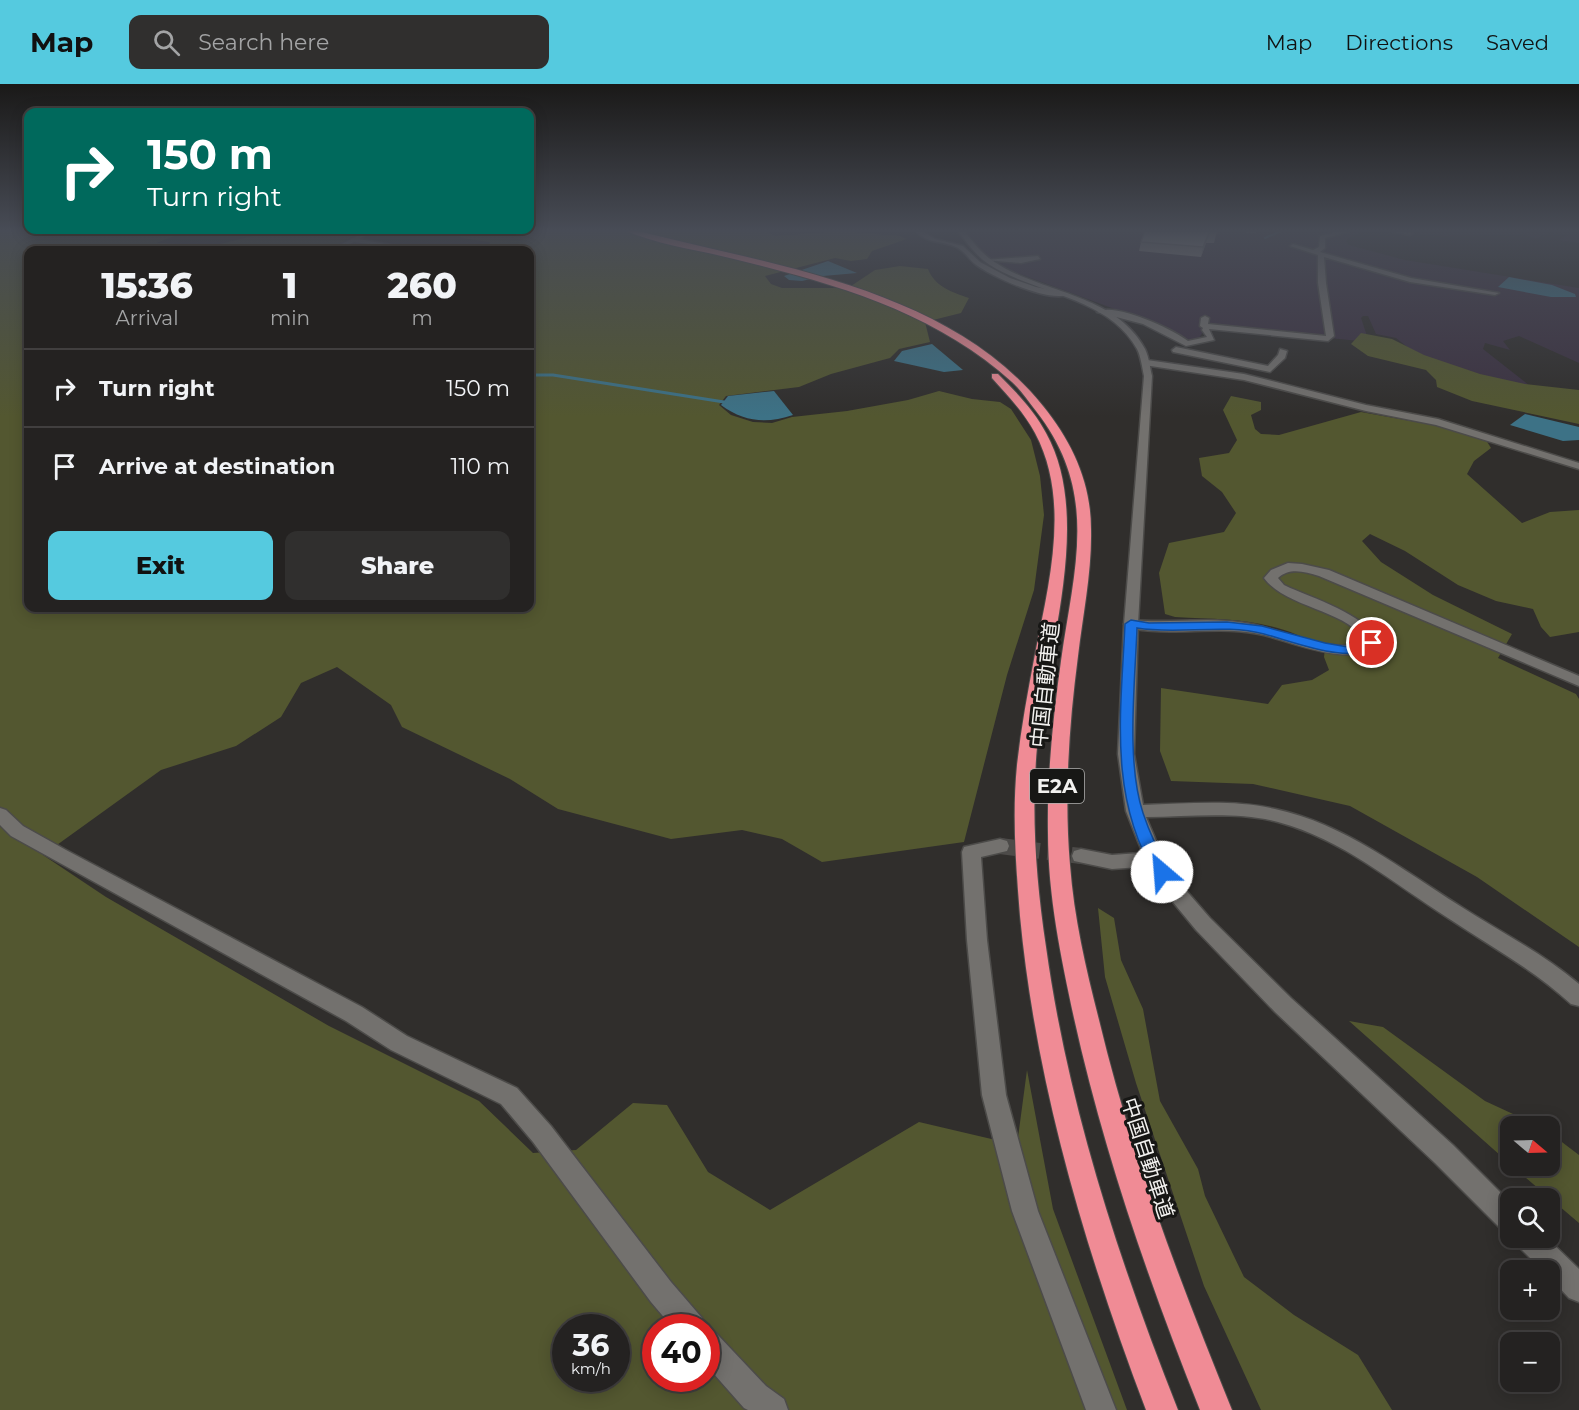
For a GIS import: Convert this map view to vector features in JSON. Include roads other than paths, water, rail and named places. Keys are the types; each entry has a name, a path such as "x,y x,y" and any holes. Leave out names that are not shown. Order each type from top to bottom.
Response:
{"highway":[{"name":"中国自動車道","path":"847,293 899,314 966,352 1006,386 1022,404 1045,443 1060,486 1062,537 1032,718 1025,787 1026,863 1034,952 1058,1083 1096,1222 1162,1410"},
{"name":"中国自動車道","path":"853,293 915,314 982,352 1021,384 1038,403 1064,443 1072,463 1084,511 1084,540 1061,724 1057,791 1059,866 1071,947 1106,1101 1145,1224 1216,1410"}],"street":[{"path":"1053,293 1065,294"},
{"path":"1062,293 1101,312 1135,338 1149,363 1131,624 1126,754 1135,811 1154,860 1170,885 1203,924 1283,1005 1444,1154 1500,1210"},
{"path":"1205,318 1204,326 1328,339 1330,336 1323,293"},
{"path":"1101,312 1115,312 1142,322 1186,344"},
{"path":"1149,363 1186,344 1208,340 1211,338 1206,330"},
{"path":"1176,350 1270,369 1282,356 1283,351"},
{"path":"1149,363 1244,377 1366,408 1438,422 1579,466"},
{"path":"1131,624 1149,627 1227,626 1262,630 1324,647 1348,651 1365,648 1372,643 1368,634 1358,624 1279,588 1270,578 1275,571 1285,567 1301,567 1324,573 1579,681"},
{"path":"1135,811 1273,814 1302,822 1351,847 1520,954 1579,997"},
{"path":"0,814 16,831 59,855 202,930 354,1014 399,1043 509,1096 542,1134 680,1314"},
{"path":"1000,846 971,852 977,940 994,1095 1025,1211 1101,1410"},
{"path":"1081,856 1118,862 1154,860"},
{"path":"1538,1248 1579,1288"},
{"path":"720,1359 754,1397 772,1410"}],"water":[{"path":"1529,293 1572,293 1576,297 1551,297"},
{"path":"932,344 963,370 944,372 894,361 902,351"},
{"path":"774,391 793,415 774,420 756,420 738,415 721,405 728,396"},
{"path":"1525,414 1579,427 1579,440 1563,441 1510,425"}],"waterway":[{"path":"534,375 553,375 724,402"}],"tunnel":[{"path":"1000,846 1081,856"}]}
